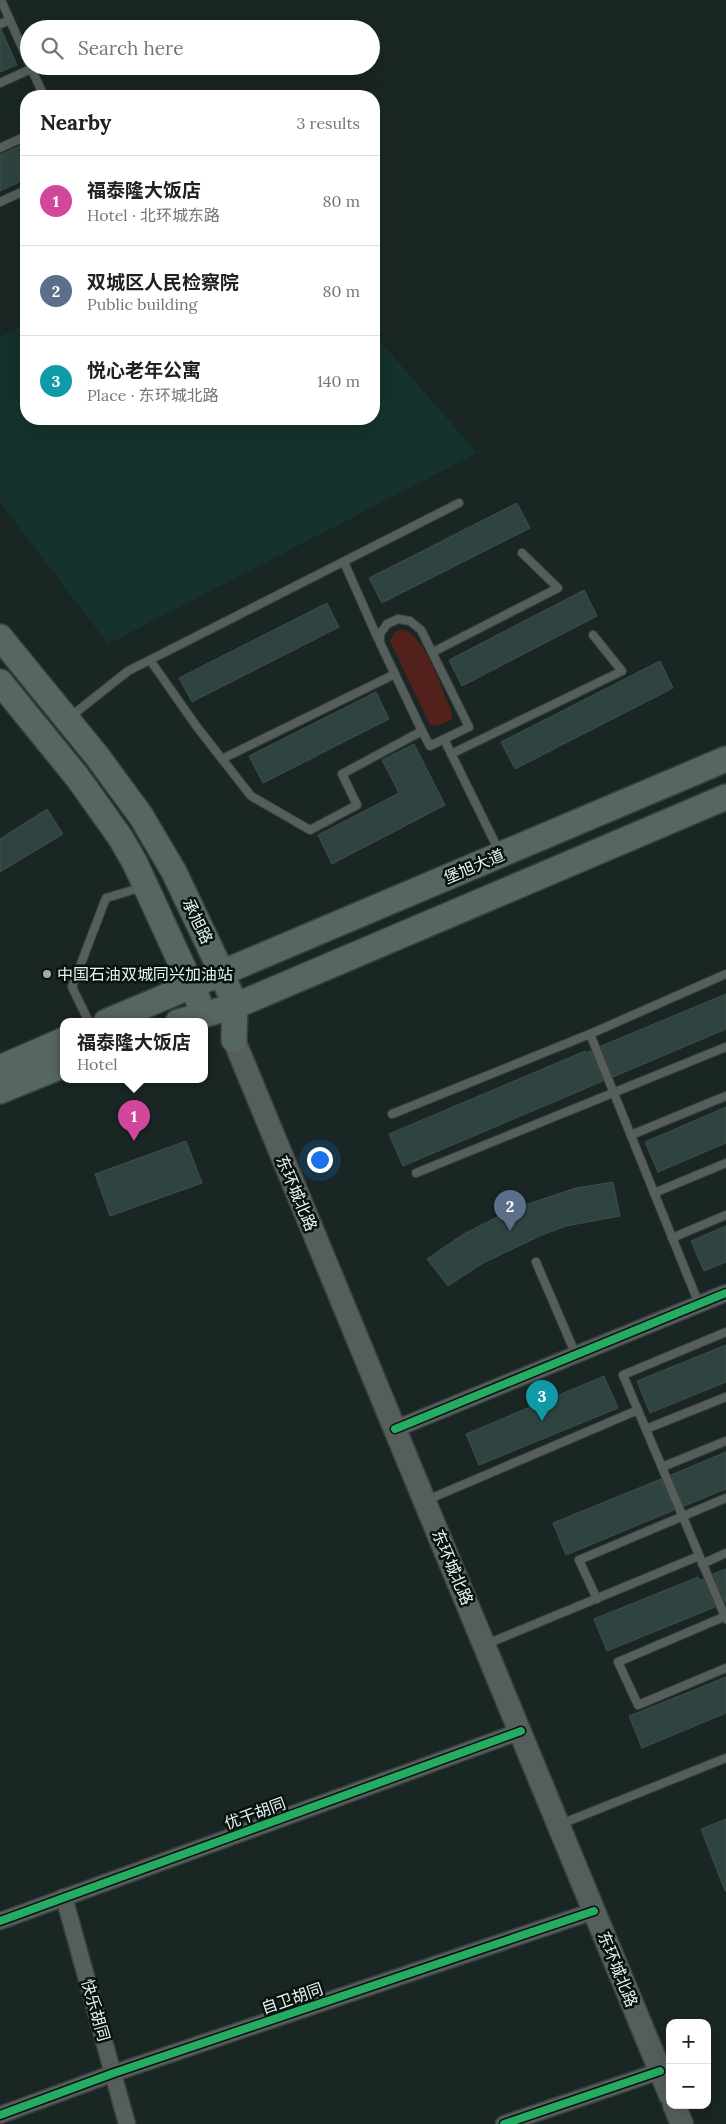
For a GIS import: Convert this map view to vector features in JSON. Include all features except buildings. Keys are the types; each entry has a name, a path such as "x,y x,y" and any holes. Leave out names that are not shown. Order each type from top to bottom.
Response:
{"main road":[{"name":"承旭路","path":"0,637 97,756 141,816 174,872 222,973 235,1006 234,1040"},
{"name":"承旭路","path":"0,682 97,803 120,837 145,886 204,1015 208,1018"},
{"name":"堡旭大道","path":"115,1018 726,759"},
{"path":"193,1018 235,1006 726,797"},
{"name":"承旭路","path":"208,1018 234,1040"},
{"name":"东环城北路","path":"234,1040 666,2086"},
{"path":"0,1084 60,1043"},
{"path":"0,1084 60,1066"},
{"path":"676,2109 682,2124"}],"street":[{"path":"395,1428 726,1293"},
{"name":"优干胡同","path":"0,1921 64,1896 521,1731"},
{"name":"快乐胡同","path":"64,1896 127,2124"},
{"name":"自卫胡同","path":"0,2115 114,2073 594,1910"},
{"path":"504,2124 660,2072"}],"lane":[{"path":"1,0 20,43"},
{"path":"0,24 10,20"},
{"path":"0,83 20,72"},
{"path":"34,75 41,90"},
{"path":"0,148 20,139"},
{"path":"0,202 20,193"},
{"path":"67,720 128,671 459,503"},
{"path":"433,652 558,588 522,553"},
{"path":"344,562 380,643 430,746 469,727 421,630 410,621 398,619 387,624 380,634 380,643"},
{"path":"452,754 622,671 594,635"},
{"path":"150,660 197,727 250,796 310,830 357,805 342,774 422,731"},
{"path":"222,759 395,674"},
{"path":"444,739 501,854"},
{"path":"87,1018 72,987 106,898 145,886"},
{"path":"392,1114 590,1034 726,974"},
{"path":"590,1034 699,1304"},
{"path":"416,1173 726,1047"},
{"path":"631,1135 726,1096"},
{"path":"654,1193 726,1163"},
{"path":"672,1238 726,1215"},
{"path":"536,1262 576,1354"},
{"path":"726,1332 623,1374 726,1618 618,1662 638,1705 726,1668"},
{"path":"646,1429 726,1397"},
{"path":"425,1501 638,1410"},
{"path":"662,1468 726,1441"},
{"path":"596,1598 579,1560 726,1498"},
{"path":"485,1645 596,1598 701,1560 726,1554"},
{"path":"559,1825 726,1758"}],"shaded area":[{"path":"20,326 20,425 380,425 380,341 477,453 108,644 0,502 0,337"},
{"path":"402,629 418,641 431,662 449,705 452,714 451,720 437,726 430,725 390,641 395,632"}],"cycle path":[{"path":"395,1429 726,1293"},
{"path":"0,1921 521,1731"},
{"path":"0,2115 114,2073 594,1911"},
{"path":"504,2124 660,2071"}],"place":[{"name":"中国石油双城同兴加油站","path":"47,974"},
{"name":"福泰隆大饭店","path":"134,1141"},
{"name":"双城区人民检察院","path":"510,1231"},
{"name":"悦心老年公寓","path":"542,1421"}]}
